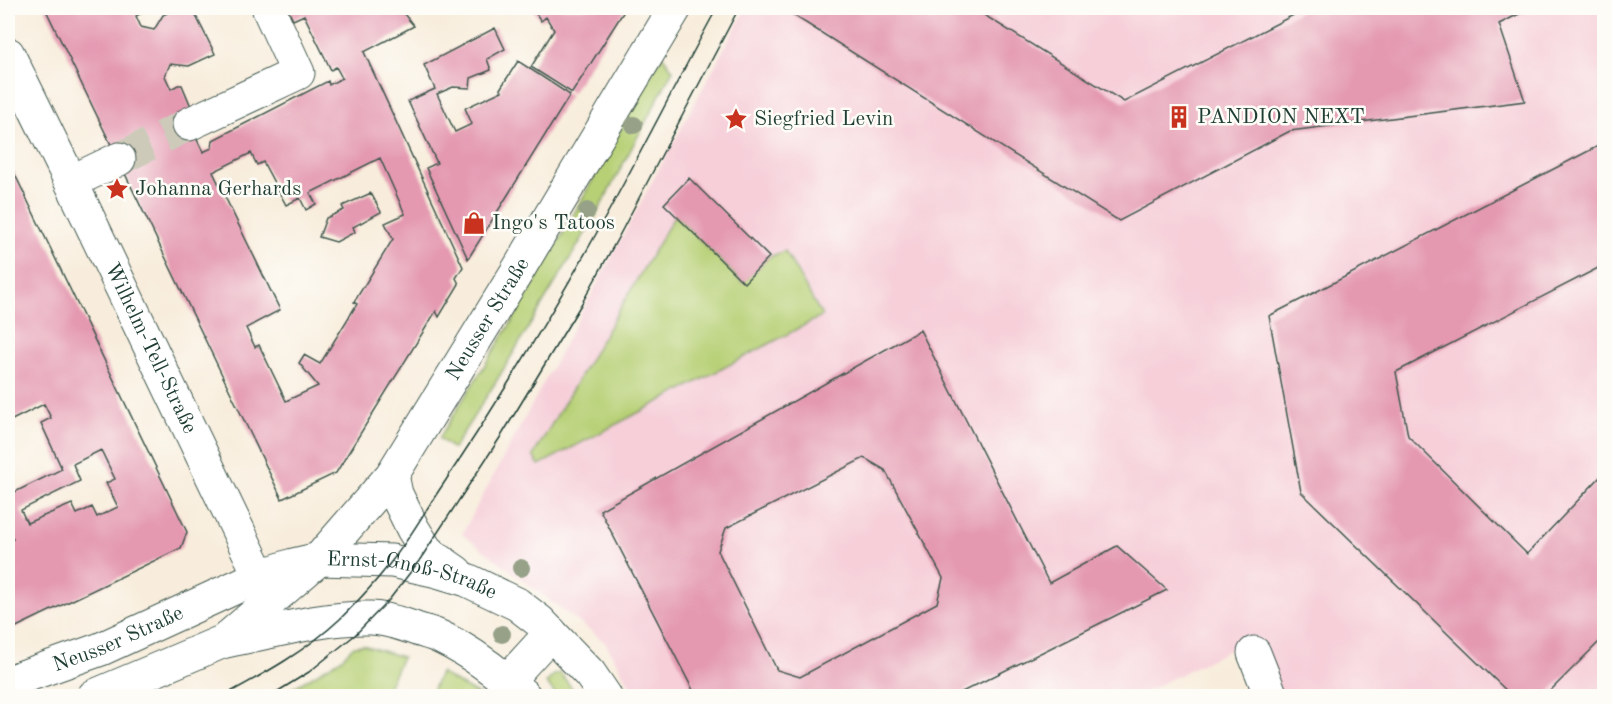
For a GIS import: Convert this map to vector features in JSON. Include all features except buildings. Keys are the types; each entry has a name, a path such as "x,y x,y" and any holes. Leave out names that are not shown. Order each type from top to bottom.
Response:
{"street":[{"name":"Neusser Straße","path":"94,696 224,641 319,559 392,475 530,251 675,8"},
{"path":"189,124 298,73 269,10"},
{"name":"Wilhelm-Tell-Straße","path":"8,54 260,576"},
{"path":"71,182 118,159"},
{"path":"392,475 396,494 426,550 467,580"},
{"name":"Ernst-Gnoß-Straße","path":"260,576 319,559 392,561 467,580 517,604 539,621 590,674 604,696"},
{"name":"Neusser Straße","path":"8,682 100,649 260,576"},
{"path":"224,641 260,576"},
{"path":"224,641 302,626 372,618 396,622 440,637 458,647 515,689 551,633"},
{"path":"1254,653 1270,696"}],"shaded area":[{"path":"746,8 1604,8 1604,696 1273,696 1249,640 1137,696 636,696 605,642 462,534"}],"green space":[{"path":"662,55 673,70 595,217 453,449 439,438 513,320"},
{"path":"675,215 743,283 769,257 785,251 822,316 539,465 533,456"},
{"path":"363,645 402,657 384,696 280,696 341,659 354,646"},
{"path":"440,673 481,696 430,696"},
{"path":"560,673 578,696 557,696 546,683 554,675"}],"tunnel":[{"path":"119,159 189,124"}],"tram line":[{"path":"223,696 284,661 327,631 367,591 412,533 548,318 606,216 717,8"},
{"path":"270,696 309,672 355,635 389,600 419,561 503,433 582,303 739,8"}],"place":[{"name":"PANDION NEXT","path":"1179,117"},
{"name":"Siegfried Levin","path":"736,119"},
{"name":"Johanna Gerhards","path":"117,189"},
{"name":"Ingo's Tatoos","path":"474,223"}]}
